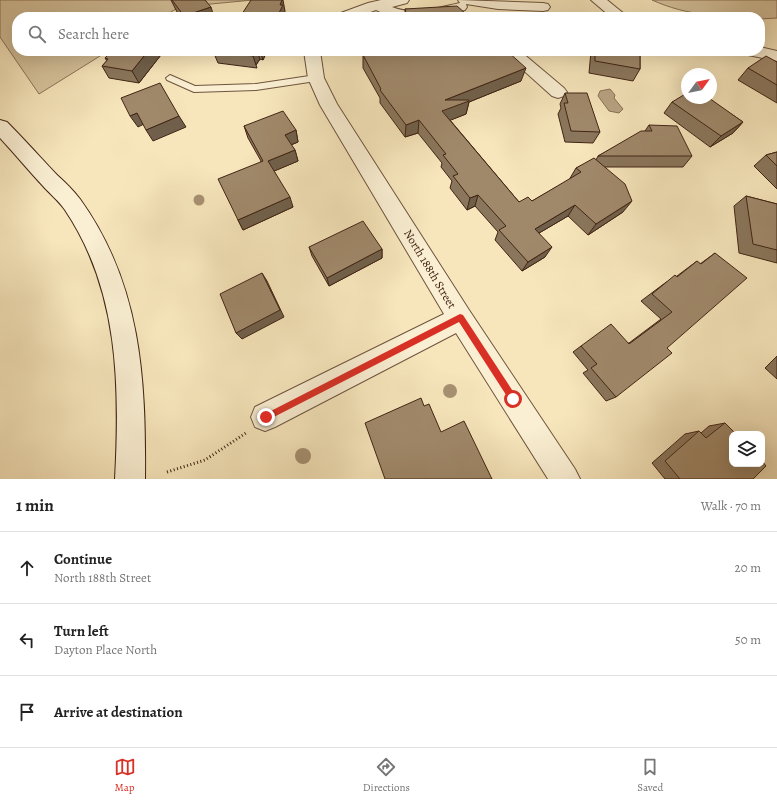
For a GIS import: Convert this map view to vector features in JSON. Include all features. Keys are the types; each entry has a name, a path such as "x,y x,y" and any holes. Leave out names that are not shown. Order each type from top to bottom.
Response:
{"street":[{"path":"357,12 377,5 402,0"},
{"path":"598,0 614,12"},
{"path":"438,12 459,2 543,7"},
{"path":"459,2 467,12"},
{"path":"377,5 389,12"},
{"path":"765,53 777,56"},
{"name":"North 188th Street","path":"313,56 316,78 329,105 460,318 565,479"},
{"path":"516,56 558,92"},
{"path":"0,126 71,202 87,226 101,252 113,283 122,315 130,366 132,424 130,479"},
{"path":"266,417 460,318"}],"lane":[{"path":"170,78 194,89 256,87 316,78"}],"path":[{"path":"167,472 205,460 230,445 266,417"}],"shaded area":[{"path":"0,0 253,0 179,7 171,12 12,12 12,55 0,37"},
{"path":"652,0 777,0 777,18 765,19 765,12 692,12"},
{"path":"13,56 100,56 39,94"},
{"path":"610,89 615,95 614,98 623,109 619,113 609,111 598,96 600,91"}],"building":[{"path":"172,0 205,0 211,7 196,12 181,12"},
{"path":"251,0 282,0 280,5 283,5 280,12 243,12"},
{"path":"457,6 464,12 406,12 405,9"},
{"path":"107,56 144,56 132,71 102,66 108,59 105,58"},
{"path":"364,56 513,56 526,68 445,100 469,101 442,111 519,202 528,197 532,201 581,172 576,168 594,158 625,184 632,201 596,224 575,205 535,229 552,247 528,262 499,230 506,226 478,195 470,198 453,176 458,174 443,155 446,154 419,120 406,125 380,90 381,89"},
{"path":"595,56 640,56 640,69 595,61"},
{"path":"766,56 777,62 777,85 748,68"},
{"path":"160,83 179,116 146,130 137,113 130,116 121,98"},
{"path":"565,93 587,93 600,132 571,131 564,103 568,103"},
{"path":"681,97 681,104 717,104 743,122 721,136 672,102"},
{"path":"283,111 296,130 285,135 295,150 268,161 290,197 238,220 218,179 263,161 244,126"},
{"path":"649,125 677,126 692,156 598,156 641,131 652,131"},
{"path":"777,152 777,166 766,155"},
{"path":"746,196 777,204 777,250 753,244"},
{"path":"363,221 382,249 327,278 309,247"},
{"path":"715,253 747,278 667,348 672,353 616,397 591,368 597,364 581,346 611,324 629,344 672,312 652,294 675,275 677,277 697,261 701,264"},
{"path":"262,273 280,310 236,333 220,294"},
{"path":"421,398 424,406 429,404 441,432 464,421 492,479 385,479 365,423"},
{"path":"725,423 733,431 729,431 729,467 765,467 753,479 680,479 665,461 699,431 706,438"}],"route":[{"path":"266,417 460,318 513,399"}]}
